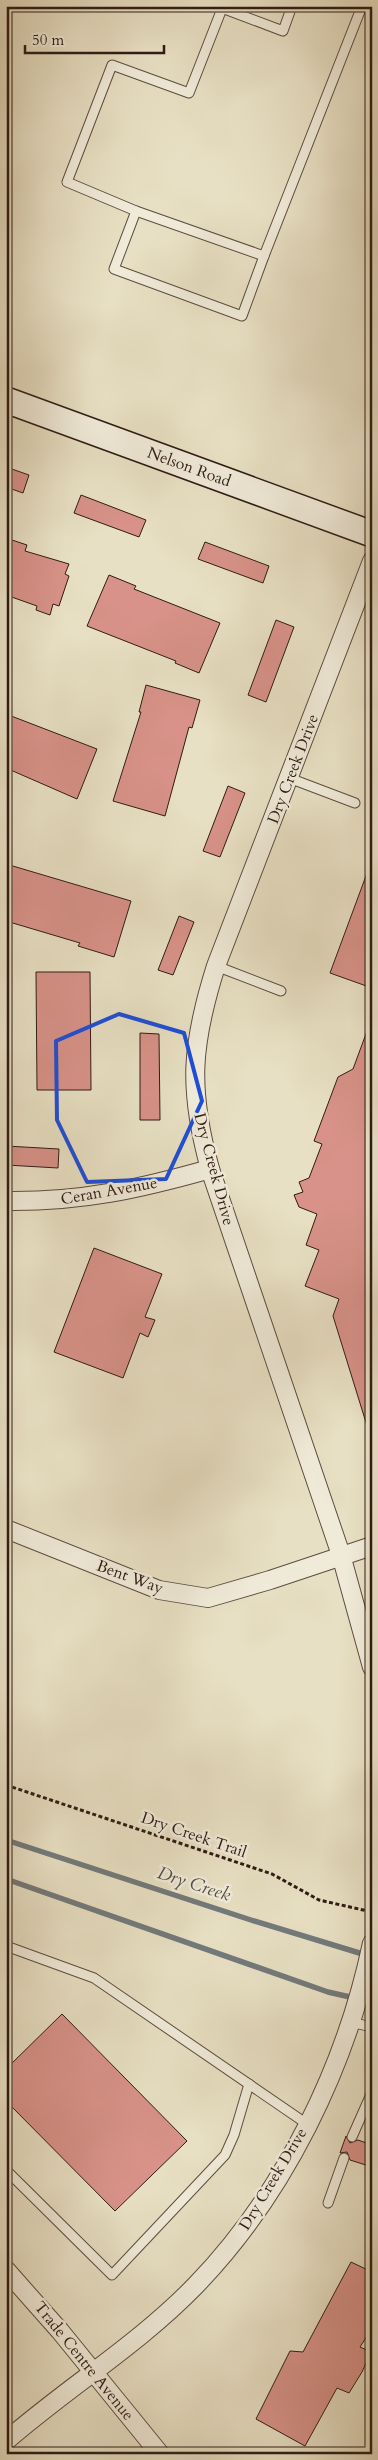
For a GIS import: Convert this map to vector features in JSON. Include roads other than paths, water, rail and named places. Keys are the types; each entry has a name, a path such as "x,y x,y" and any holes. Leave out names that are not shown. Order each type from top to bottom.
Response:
{"main road":[{"name":"Nelson Road","path":"6,400 372,534"}],"street":[{"name":"Dry Creek Drive","path":"372,561 216,966 203,1010 195,1059 196,1106 210,1169 341,1555 372,1667"},
{"name":"Ceran Avenue","path":"6,1200 59,1201 112,1194 144,1188 210,1169"},
{"name":"Bent Way","path":"6,1529 159,1590 208,1598 270,1580 372,1546"},
{"name":"Dry Creek Drive","path":"6,2440 93,2373 153,2324 195,2286 220,2258 260,2206 320,2102 350,2022 372,1943"},
{"name":"Trade Centre Avenue","path":"6,2270 32,2297 160,2454"}],"lane":[{"path":"264,256 136,211 67,182 112,65 189,93 222,7 283,31 292,6"},
{"path":"136,211 114,269 242,316 362,6"},
{"path":"289,778 355,803"},
{"path":"216,966 281,990"},
{"path":"6,1946 94,1978 307,2124"},
{"path":"350,2022 372,2027"},
{"path":"6,2170 112,2275 225,2154 234,2134 249,2084"},
{"path":"352,2138 372,2092"},
{"path":"328,2203 344,2158"}],"waterway":[{"name":"Dry Creek","path":"6,1840 251,1920 366,1955"},
{"path":"6,1879 328,1992 372,2002"}]}
